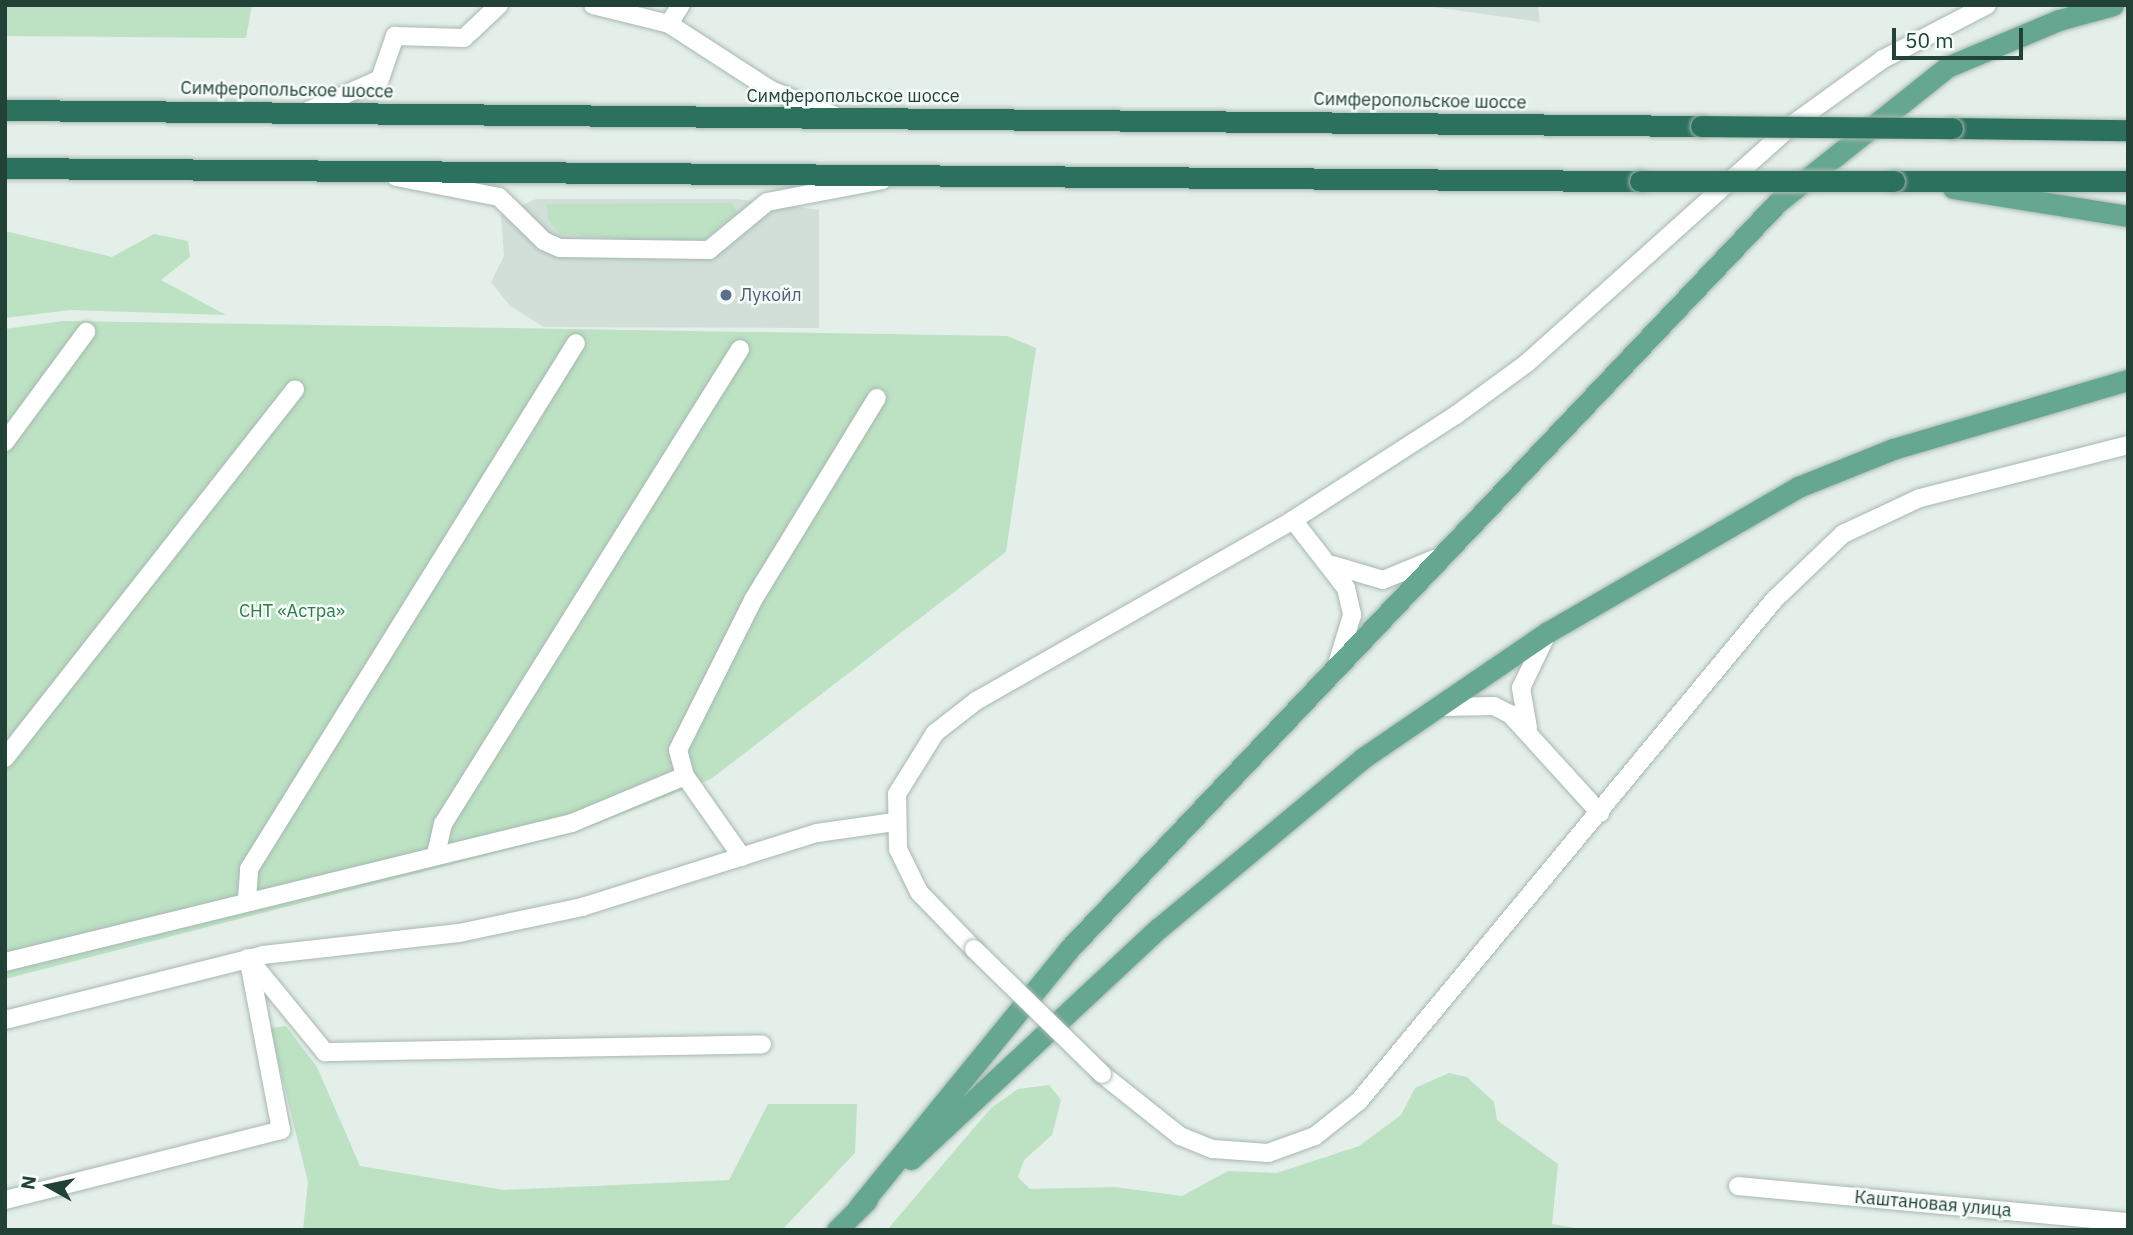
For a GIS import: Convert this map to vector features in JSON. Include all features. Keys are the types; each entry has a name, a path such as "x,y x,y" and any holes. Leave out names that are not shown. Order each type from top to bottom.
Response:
{"highway":[{"name":"Симферопольское шоссе","path":"5,110 2128,130"},
{"path":"5,168 1640,181 2128,181"}],"main road":[{"path":"858,1208 1070,948 1440,555 1779,202 1905,96 1947,66 2059,20 2113,5"},
{"path":"1901,181 2128,216"},
{"path":"837,1230 1159,928 1363,758 1443,707 1548,632 1798,487 1893,449 2128,380"}],"street":[{"path":"303,113 380,79 395,36 464,38 499,5"},
{"path":"593,5 669,24 771,90 845,120"},
{"path":"669,24 681,5"},
{"path":"1987,5 1883,60 1793,124 1527,363 1293,520 976,701 935,733 909,768 894,822 898,849 919,892 1102,1073 1181,1136 1213,1149 1268,1153 1315,1136 1359,1101 1774,600 1843,534 1920,498 2128,445"},
{"path":"369,172 499,197 544,241 560,248 709,250 767,202 911,174"},
{"path":"5,442 86,332"},
{"path":"247,900 250,869 576,343"},
{"path":"436,854 443,824 740,349"},
{"path":"5,758 295,390"},
{"path":"742,857 685,776 678,750 753,600 877,398"},
{"path":"1293,520 1332,565 1352,615 1335,667"},
{"path":"1332,565 1383,580 1440,555"},
{"path":"1529,732 1521,688 1548,632"},
{"path":"1443,707 1494,706 1529,732 1600,813"},
{"path":"5,962 247,900 572,824 685,776"},
{"path":"5,1020 248,958 486,927 582,907 817,833 894,822"},
{"path":"248,958 325,1052 762,1044"},
{"path":"5,1200 281,1130 248,958"},
{"name":"Каштановая улица","path":"1738,1186 2128,1222"}],"shaded area":[{"path":"1419,5 1538,5 1540,22"},
{"path":"536,199 737,199 819,210 819,328 544,327 510,306 491,282 504,256 501,215"}],"green space":[{"path":"5,5 252,5 246,38 5,36"},
{"path":"731,203 737,212 700,244 560,234 548,219 547,204"},
{"path":"5,231 112,257 154,234 188,241 190,257 161,280 226,315 70,310 5,318"},
{"name":"СНТ «Астра»","path":"63,321 1007,336 1036,348 1006,552 711,779 574,833 5,979 5,329"},
{"path":"286,1026 317,1067 360,1166 504,1190 729,1180 768,1104 857,1104 855,1153 782,1230 303,1230 308,1182 270,1028"},
{"path":"1449,1073 1467,1077 1494,1102 1497,1120 1558,1164 1552,1224 1587,1230 887,1230 991,1108 1018,1089 1049,1085 1061,1100 1052,1135 1024,1160 1018,1177 1030,1189 1115,1187 1182,1196 1228,1171 1277,1173 1359,1146 1401,1115 1415,1088"}],"place":[{"name":"Лукойл","path":"726,295"}]}
